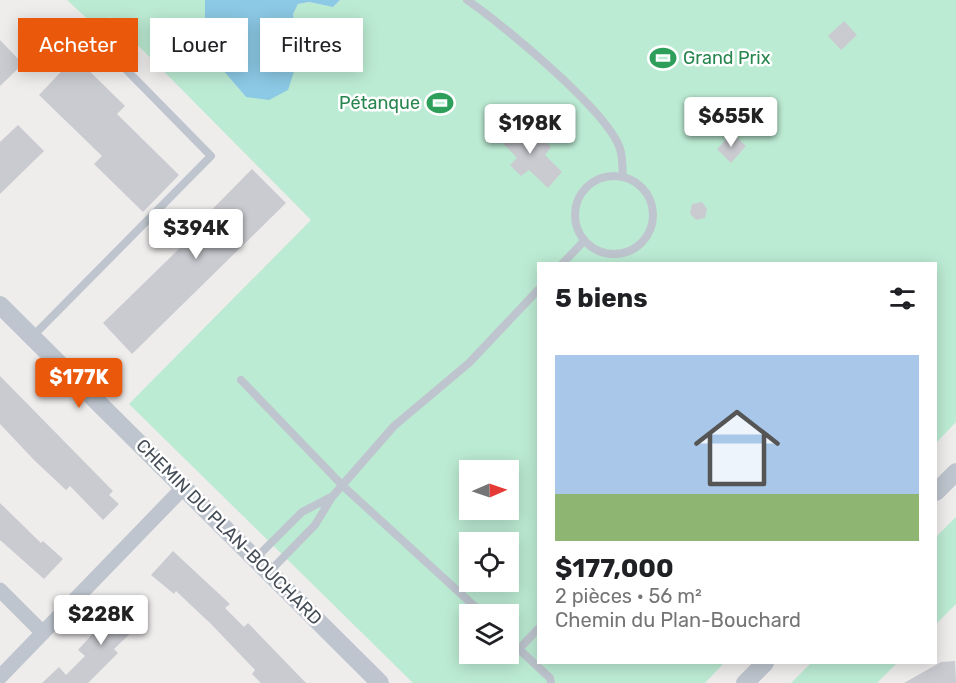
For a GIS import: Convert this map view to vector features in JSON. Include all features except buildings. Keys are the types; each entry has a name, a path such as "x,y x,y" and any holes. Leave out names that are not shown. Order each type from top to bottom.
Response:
{"street":[{"name":"CHEMIN DU PLAN-BOUCHARD","path":"0,305 381,683"},
{"path":"937,491 956,472"},
{"path":"0,676 184,488"},
{"path":"0,590 43,633"},
{"path":"745,683 764,664"}],"lane":[{"path":"467,0 498,21 602,119 620,149 622,177"},
{"path":"32,337 211,156 129,72"},
{"path":"622,177 633,181 649,198 653,215 649,234 630,251 618,254 594,249 584,241 575,219 579,197 598,179 622,177"},
{"path":"564,262 584,241"},
{"path":"255,559 302,512 332,496 343,486 394,426 469,363 537,291"},
{"path":"241,380 343,486 472,604"},
{"path":"269,572 315,525 332,496"},
{"path":"537,630 519,649 550,678 551,683"}],"green space":[{"path":"67,0 205,0 205,18 150,18 150,57 138,45 138,18 86,18"},
{"path":"340,0 956,0 956,422 937,442 937,262 537,262 537,664 723,664 705,683 413,683 129,404 311,220 164,72 225,72 246,97 280,72 363,72 363,18 293,18 298,4 309,2 333,7"},
{"path":"956,517 956,604 937,623 937,536"},
{"path":"810,664 896,664 877,683 791,683"}],"water":[{"path":"205,0 340,0 333,7 309,2 298,4 293,18 260,18 260,72 294,72 288,90 269,100 246,97 225,72 248,72 248,18 205,18"}],"place":[{"name":"Grand Prix","path":"663,58"},
{"name":"Pétanque","path":"440,103"}]}
